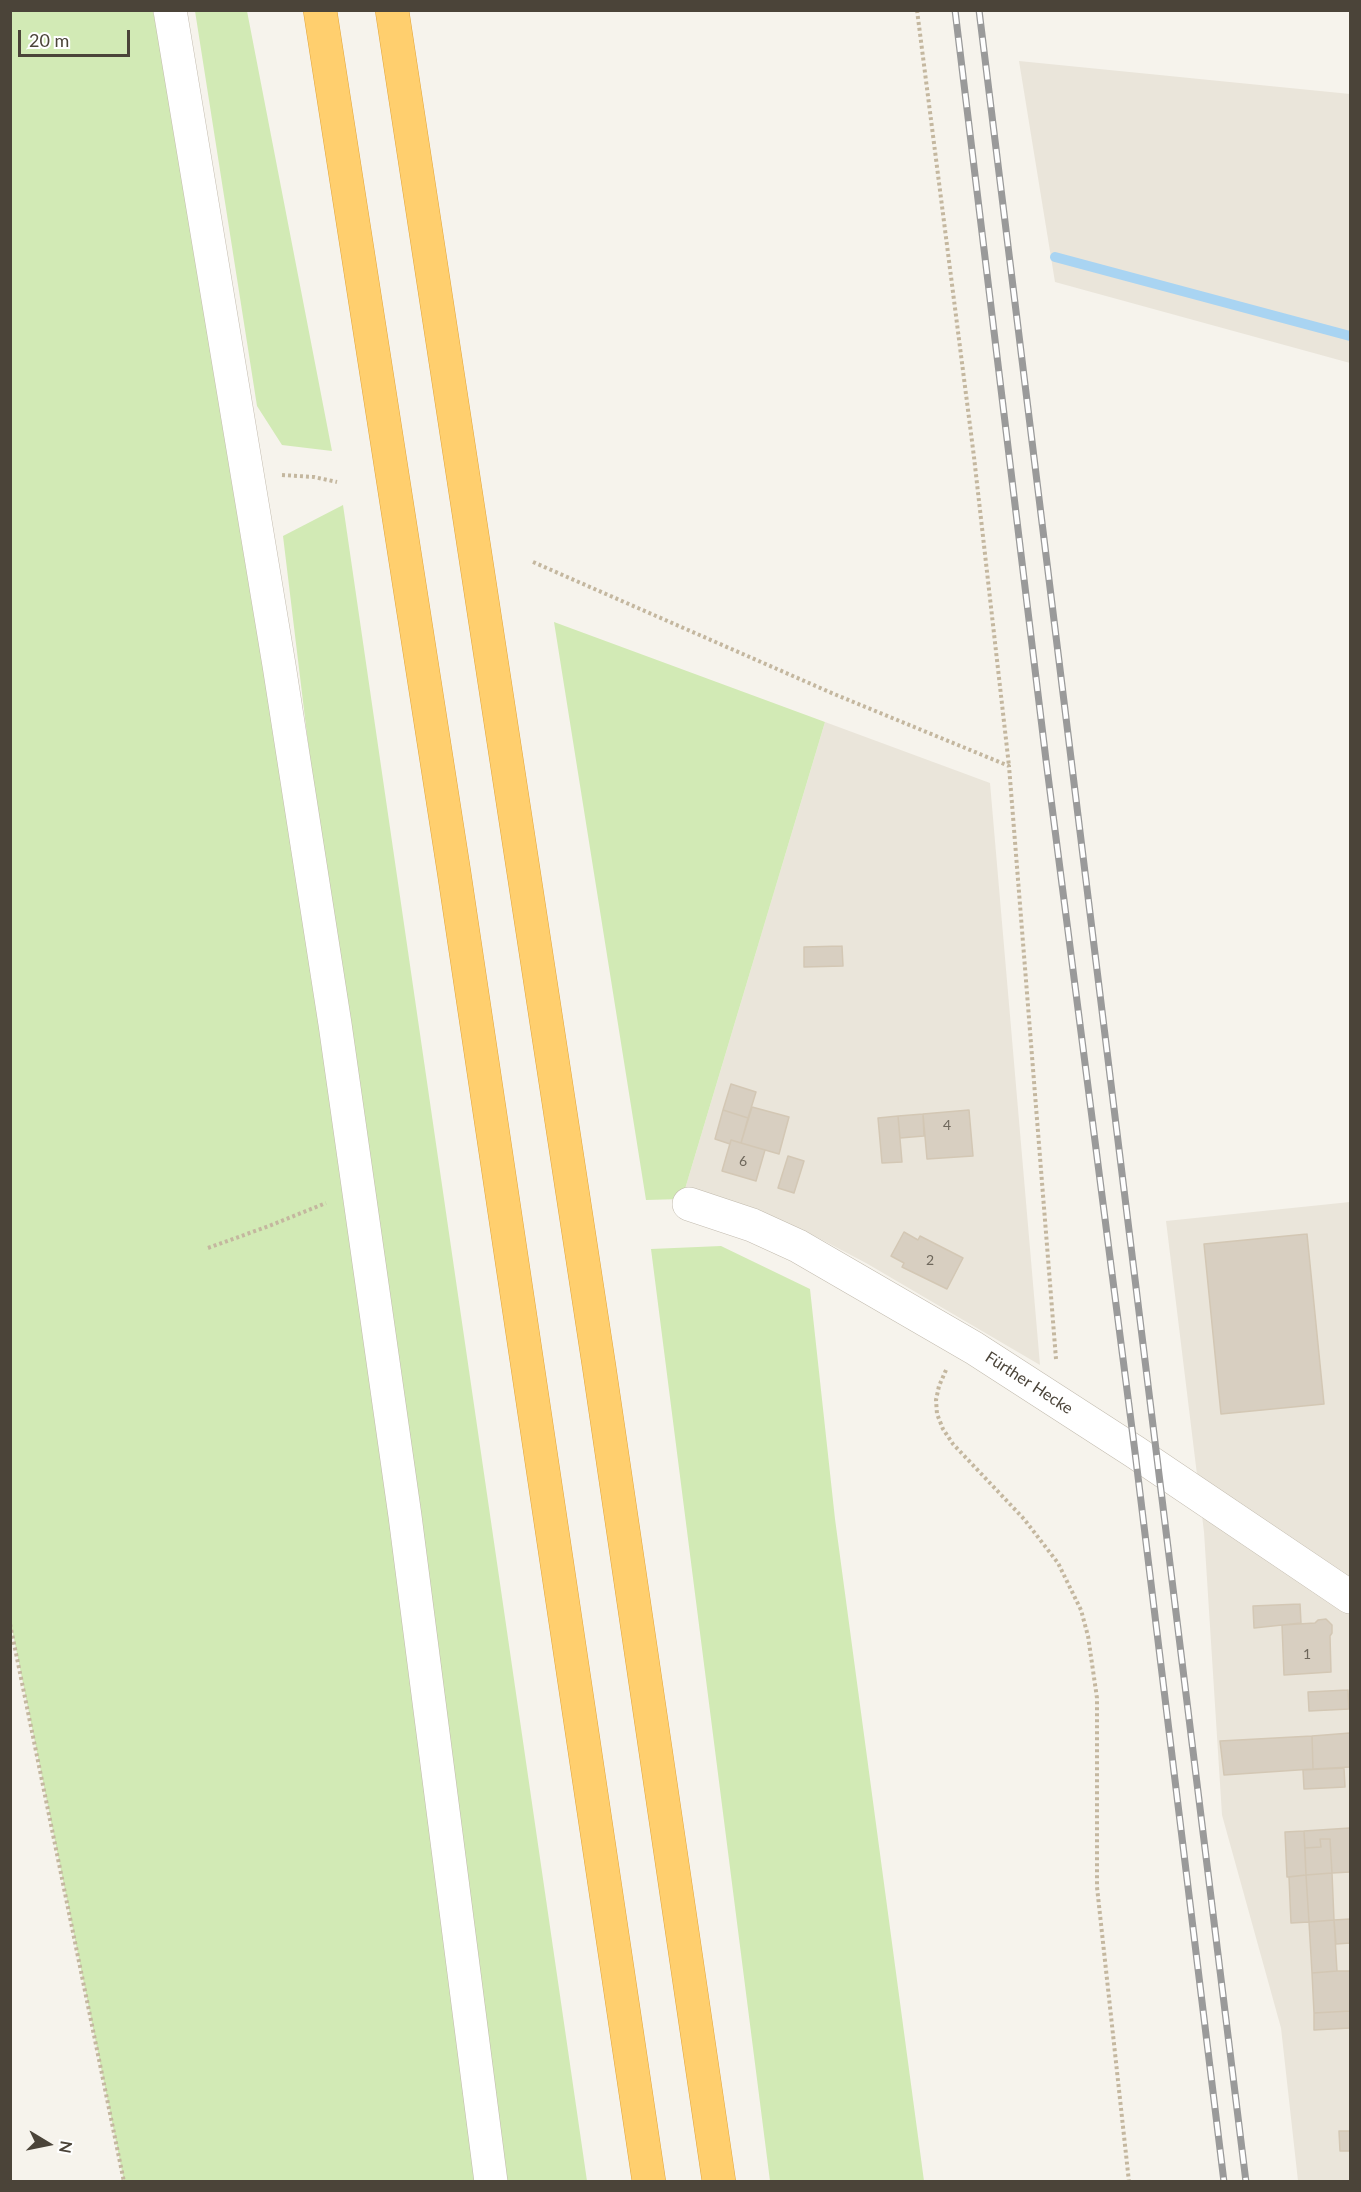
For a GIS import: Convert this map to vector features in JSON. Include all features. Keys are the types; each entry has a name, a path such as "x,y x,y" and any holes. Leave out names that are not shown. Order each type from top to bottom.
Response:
{"highway":[{"path":"320,10 458,896 649,2181"},
{"path":"392,10 599,1366 719,2181"}],"street":[{"path":"170,10 248,474 331,1002 405,1516 491,2181"},
{"name":"Fürther Hecke","path":"689,1204 752,1225 798,1246 974,1348 1350,1597"}],"path":[{"path":"916,10 974,457 1009,766 1059,1403"},
{"path":"248,474 302,476 337,482"},
{"path":"533,562 834,694 1009,766"},
{"path":"208,1248 358,1192"},
{"path":"974,1348 957,1358 944,1372 936,1400 939,1422 953,1444 1024,1519 1058,1563 1081,1610 1088,1636 1097,1698 1097,1887 1129,2181"},
{"path":"10,1624 124,2181"}],"shaded area":[{"path":"1019,61 1350,94 1350,363 1055,282"},
{"path":"825,722 990,783 1040,1365 866,1263 807,1232 682,1199"},
{"path":"1350,1202 1350,2181 1298,2181 1281,2028 1222,1815 1204,1532 1166,1221"}],"green space":[{"path":"10,11 153,11 248,474 377,1314 283,536 343,505 587,2181 124,2181 11,1624"},
{"path":"195,11 247,11 332,451 282,445 257,406"},
{"path":"554,622 825,722 682,1199 646,1200"},
{"path":"721,1246 810,1289 835,1519 924,2181 770,2181 651,1249"}],"building":[{"path":"842,946 843,966 804,967 804,947"},
{"path":"731,1084 756,1092 748,1118 723,1110"},
{"path":"752,1107 789,1117 779,1154 741,1143"},
{"path":"723,1110 748,1118 741,1143 731,1140 730,1144 715,1139"},
{"path":"969,1110 973,1156 927,1159 923,1114"},
{"path":"923,1114 924,1136 900,1138 898,1116"},
{"path":"898,1116 902,1162 882,1163 878,1118"},
{"path":"731,1140 765,1150 756,1181 722,1171"},
{"path":"788,1156 804,1161 794,1193 778,1188"},
{"path":"904,1232 918,1240 920,1236 963,1258 947,1289 902,1267 904,1263 891,1256"},
{"path":"1307,1234 1324,1404 1221,1414 1204,1244"},
{"path":"1300,1604 1301,1623 1254,1628 1253,1606"},
{"path":"1326,1619 1332,1625 1331,1672 1284,1675 1282,1625 1315,1623"},
{"path":"1348,1690 1349,1709 1309,1711 1308,1692"},
{"path":"1350,1733 1350,1767 1313,1769 1312,1736"},
{"path":"1312,1736 1313,1769 1224,1775 1220,1741"},
{"path":"1344,1768 1345,1787 1304,1789 1303,1770"},
{"path":"1350,1828 1350,1872 1332,1873 1330,1839 1320,1839 1321,1847 1305,1848 1304,1831"},
{"path":"1304,1831 1306,1875 1287,1877 1285,1832"},
{"path":"1320,1839 1330,1839 1332,1873 1306,1875 1305,1848 1321,1847"},
{"path":"1332,1873 1334,1920 1309,1922 1306,1875"},
{"path":"1306,1875 1309,1922 1291,1923 1289,1877"},
{"path":"1350,1919 1350,1943 1336,1944 1334,1920"},
{"path":"1334,1920 1337,1971 1312,1973 1309,1922"},
{"path":"1350,1971 1350,2011 1314,2013 1312,1973"},
{"path":"1350,2011 1350,2028 1314,2030 1314,2013"},
{"path":"1339,2131 1350,2131 1350,2151 1340,2151"}],"waterway":[{"path":"1055,257 1350,336"}],"railway":[{"path":"955,10 1046,760 1135,1452 1224,2182"},
{"path":"979,10 1246,2182"}]}
